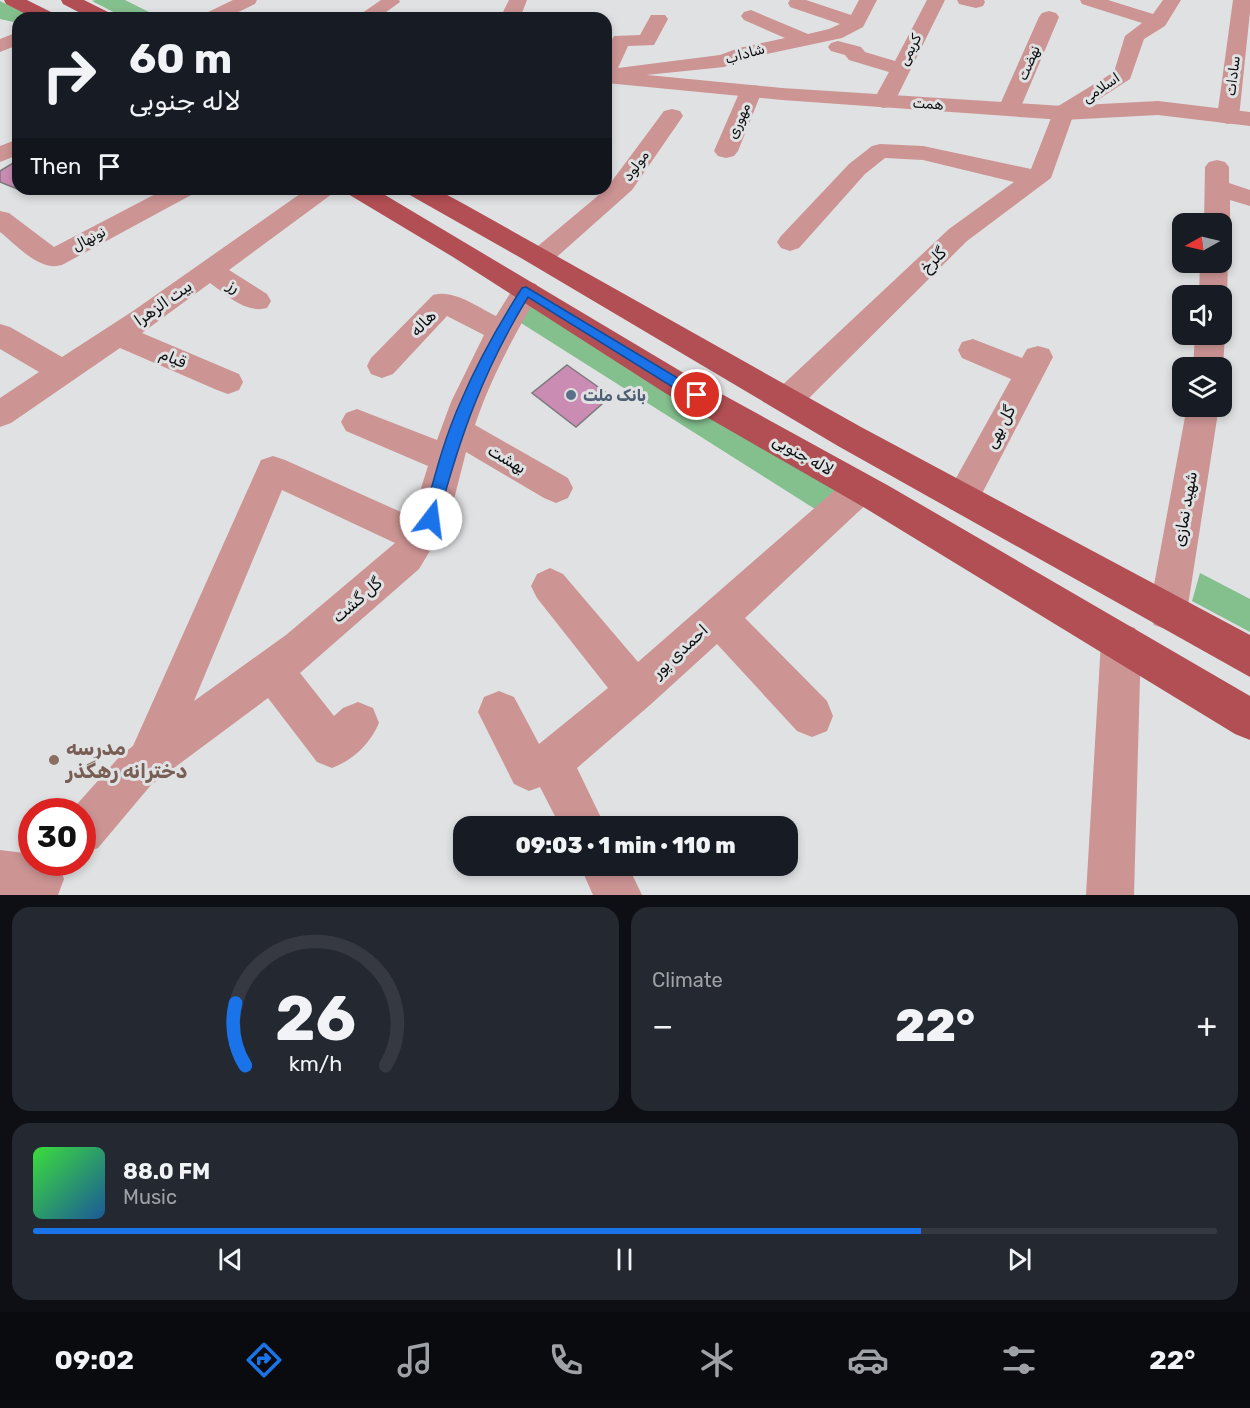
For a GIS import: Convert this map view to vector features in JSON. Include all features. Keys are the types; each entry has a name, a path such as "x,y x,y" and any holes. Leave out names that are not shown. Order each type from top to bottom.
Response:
{"main road":[{"path":"13,0 36,12"},
{"path":"71,0 94,12"},
{"name":"لاله جنوبی","path":"367,195 669,379 861,488 1250,719"},
{"path":"428,195 717,361 1250,657"},
{"path":"531,294 563,308 584,309 595,304 593,288"},
{"path":"669,379 660,363 669,353 682,352 717,361"}],"street":[{"path":"223,12 248,0"},
{"path":"797,3 856,22 868,0"},
{"name":"کریمی","path":"884,101 936,0"},
{"path":"1089,0 1158,22"},
{"name":"اسلامی","path":"1063,113 1123,75 1135,36 1158,22 1172,0"},
{"name":"سادات","path":"1239,118 1242,76 1242,0"},
{"path":"375,12 391,2"},
{"path":"751,16 806,40"},
{"name":"نهضت","path":"1009,109 1043,57 1049,17"},
{"path":"612,61 621,40 647,41 658,20"},
{"name":"شاداب","path":"612,74 724,61 746,52 835,34 856,22"},
{"path":"838,46 854,51 856,56 901,69"},
{"name":"همت","path":"612,76 751,91 884,101 1063,113 1158,108 1239,118"},
{"name":"مهوری","path":"726,151 751,91"},
{"name":"گلرخ","path":"787,400 958,235 1042,173 1063,113"},
{"name":"مولود","path":"612,195 623,185 672,117"},
{"path":"790,242 857,169 880,151 924,153 1034,179"},
{"path":"1217,213 1217,177 1250,198"},
{"name":"نونهال","path":"0,219 52,259 173,195"},
{"name":"بیت الزهرا","path":"0,414 118,335 315,195"},
{"name":"مولود","path":"541,258 612,195"},
{"name":"رز","path":"210,270 257,301"},
{"name":"گل گشت","path":"96,816 136,770 300,649 406,557 431,519 452,444 467,402 501,330 531,294"},
{"name":"هاله","path":"382,366 443,302 501,330"},
{"path":"0,335 63,372"},
{"name":"قیام","path":"118,335 228,382"},
{"name":"گل بهی","path":"962,498 1033,365 973,350"},
{"name":"شهید نمازی","path":"1168,612 1201,417"},
{"name":"بهشت","path":"357,422 452,444 556,488"},
{"path":"148,761 273,470 419,537"},
{"name":"احمدی پور","path":"551,762 636,691 861,488"},
{"path":"550,586 636,691"},
{"path":"717,616 812,716"},
{"path":"1110,895 1121,642"},
{"path":"272,670 332,747 357,723"},
{"path":"499,712 529,769 551,762 579,816"},
{"path":"608,876 618,895"}],"green space":[{"path":"125,0 149,12 113,12 92,1"},
{"path":"0,1 22,12 12,12 12,22 0,19"},
{"path":"530,305 837,489 815,509 521,323"},
{"path":"1200,573 1250,599 1250,632 1192,601"}],"building":[{"path":"12,164 12,187 0,182 0,171"},
{"name":"بانک ملت","path":"567,365 611,396 576,427 532,393"}],"place":[{"name":"بانک ملت","path":"571,395"},
{"name":"مدرسه دخترانه رهگذر","path":"54,760"}],"route":[{"path":"431,519 447,459 467,402 501,330 526,291 697,395"}]}
